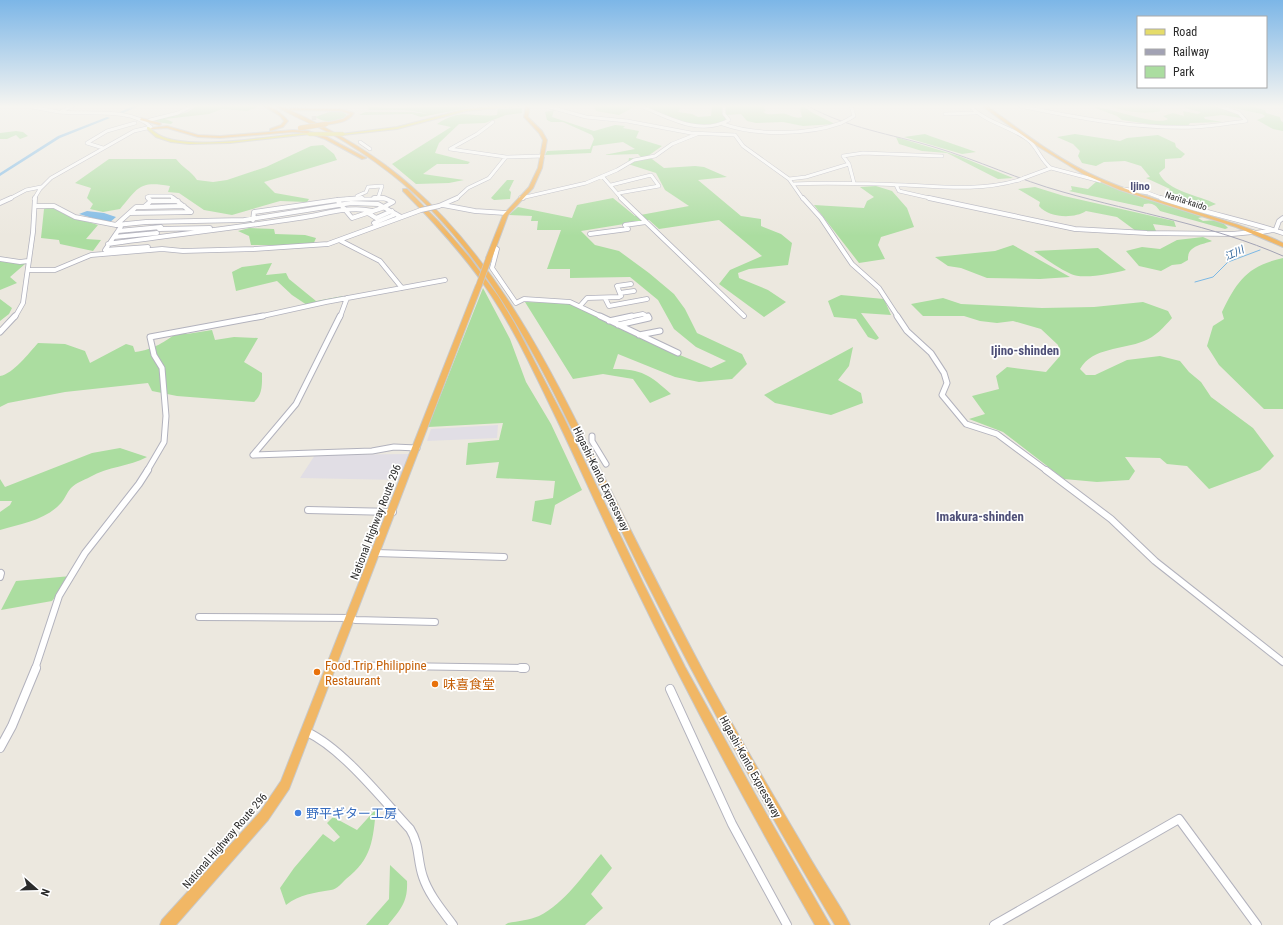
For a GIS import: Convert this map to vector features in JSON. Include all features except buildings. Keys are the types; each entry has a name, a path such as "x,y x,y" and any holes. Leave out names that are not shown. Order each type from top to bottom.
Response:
{"highway":[{"path":"347,149 368,160"},
{"name":"Higashi-Kanto Expressway","path":"350,149 368,160 393,179 422,207 485,282 511,322 531,359 626,557 702,709 786,863 823,925"},
{"name":"Higashi-Kanto Expressway","path":"363,149 430,206 492,279 540,357 709,694 788,834 843,925"},
{"name":"National Highway Route 296","path":"167,925 274,803 289,778 393,512 506,213 521,198 536,179 544,149"},
{"name":"Narita-kaido","path":"1047,149 1072,166 1100,181 1254,232 1283,245"},
{"path":"788,834 849,925"},
{"path":"786,863 817,925"}],"street":[{"path":"0,332 15,318 23,303 33,232 35,206 34,199 41,187 51,178 101,149"},
{"path":"451,149 506,157 543,156"},
{"path":"521,198 579,185 602,176 634,160 654,156 664,149"},
{"path":"747,149 789,179 804,201 821,218 852,264 873,281 886,298 893,313 907,331 931,353 942,368 947,383 942,395 966,424 997,434 1012,444 1111,519 1155,561 1283,662"},
{"path":"1038,149 1046,164 1051,168 1100,181"},
{"path":"854,183 849,164 843,156 864,153 942,156"},
{"path":"122,225 105,250 319,246 341,241 401,217 441,205 457,198 468,188 489,178 506,157"},
{"path":"789,179 806,177 849,164"},
{"path":"792,184 854,183 984,188 1001,186 1051,168"},
{"path":"611,185 651,175 659,186 619,193"},
{"path":"602,176 646,222 744,316"},
{"path":"896,185 899,191 1075,229 1147,233 1232,234 1275,229"},
{"path":"353,197 366,192 368,187 382,186 378,198"},
{"path":"0,203 26,190 41,187"},
{"path":"1124,189 1148,193 1179,204 1243,219 1283,233"},
{"path":"144,207 151,201 147,197 167,196 178,201 191,212"},
{"path":"252,225 254,212 337,199 353,197 378,198 392,200 393,203 372,212 352,218 337,199"},
{"path":"35,206 54,206 76,217 116,225 253,219 341,204 366,203 385,207 401,217"},
{"path":"441,205 475,211 506,213"},
{"path":"116,225 136,207 184,206"},
{"path":"298,206 301,218"},
{"path":"108,244 301,218 346,210 364,209 372,212"},
{"path":"130,213 191,212"},
{"path":"183,221 192,213 191,212"},
{"path":"368,213 376,218 394,213"},
{"path":"374,223 394,213"},
{"path":"1275,229 1279,221 1283,218"},
{"path":"215,229 221,221"},
{"path":"148,249 164,222"},
{"path":"590,234 628,229 626,225 646,222"},
{"path":"118,231 160,228 215,229"},
{"path":"114,237 157,233"},
{"path":"341,241 380,261 402,288"},
{"path":"493,247 497,248 492,268 516,303 524,299 568,302 580,306 678,353"},
{"path":"28,270 55,270 88,255 148,249"},
{"path":"0,259 20,262 28,261"},
{"path":"0,748 12,726 31,682 59,596 85,552 139,484 164,442 166,416 162,368 154,355 150,337 232,323 348,298 445,280"},
{"path":"580,306 587,298 599,296 605,298 619,297 621,296 617,286 631,284"},
{"path":"620,293 634,291"},
{"path":"348,298 344,309 296,404 253,455 417,448"},
{"path":"605,298 609,306 647,299"},
{"path":"609,321 643,314 647,315 649,318 648,320 618,325"},
{"path":"638,335 660,331"},
{"path":"592,436 592,441 606,464"},
{"path":"308,510 393,512"},
{"path":"376,554 504,556"},
{"path":"199,617 352,618 355,620 435,622"},
{"path":"333,665 525,668"},
{"path":"670,689 732,824 787,925"},
{"path":"307,732 316,734 333,749 410,829 418,844 422,874 426,885 453,925"},
{"path":"994,925 1179,819 1256,925"}],"shaded area":[{"path":"498,425 497,438 427,441 431,429"},
{"path":"410,454 400,480 300,478 315,455"}],"green space":[{"path":"304,149 328,149 334,154 337,160 264,182 275,193 309,199 307,202 280,201 232,215 204,210 179,193 168,192 170,186 152,184 140,187 131,195 120,209 103,212 90,209 93,204 87,198 91,188 75,183 109,159 176,159 197,180 213,182 227,180 266,167"},
{"path":"416,149 437,149 435,153 470,162 468,164 437,164 423,174 464,180 449,183 416,184 392,164"},
{"path":"592,149 591,153 545,155 547,151"},
{"path":"634,149 658,149 648,156 664,168 695,166 704,167 727,177 698,180 741,216 761,219 761,226 781,234 792,243 788,265 749,269 738,273 739,278 768,290 786,302 764,317 719,284 730,270 762,256 719,220 659,229 649,220 581,231 595,245 619,251 674,294 685,309 697,333 742,354 747,364 732,379 699,382 675,377 618,354 613,369 631,370 645,374 671,394 650,403 633,379 603,374 573,379 525,302 568,303 663,348 711,368 726,361 696,347 674,329 658,300 630,277 570,278 570,269 547,269 561,230 537,230 538,221 531,221 532,216 509,215 518,207 572,218 577,205 613,198 635,216 689,206 665,190 656,173 628,164 629,158 643,159 638,154 604,155"},
{"path":"916,149 936,149 959,156 1013,178 998,179 947,153"},
{"path":"946,149 968,149 976,152 962,154"},
{"path":"1078,149 1179,149 1185,154 1181,158 1165,159 1165,168 1159,173 1163,179 1169,185 1177,189 1216,204 1206,208 1191,200 1167,192 1170,189 1146,178 1150,177 1141,166 1125,161 1104,162 1096,166 1082,163 1078,156 1080,151"},
{"path":"507,180 514,180 509,190 511,192 510,199 494,200 491,198"},
{"path":"1097,181 1203,217 1198,218 1203,221 1223,223 1228,228 1225,229 1160,211 1152,204 1144,204 1143,207 1069,191 1072,190 1071,186 1088,189"},
{"path":"876,186 892,191 907,208 914,227 881,237 878,245 885,259 859,263 814,205 864,208 867,201 874,197 860,187"},
{"path":"1035,187 1064,196 1174,221 1176,227 1153,224 1156,231 1136,231 1117,217 1086,211 1081,214 1068,216 1055,215 1043,210 1039,206 1040,202 1018,189"},
{"path":"50,207 72,217 98,225 86,239 101,240 93,251 60,244 59,240 41,238 44,209"},
{"path":"249,228 274,229 275,234 305,235 316,238 313,245 251,245 249,236 238,231"},
{"path":"1203,237 1212,241 1192,249 1188,255 1188,260 1181,264 1172,265 1161,271 1139,266 1126,251 1142,247 1160,249 1177,240"},
{"path":"1013,245 1070,277 1040,279 987,278 961,268 948,266 935,257 995,251"},
{"path":"1098,248 1126,270 1098,275 1076,276 1061,269 1034,251"},
{"path":"1283,258 1283,409 1264,409 1219,365 1207,346 1213,326 1224,319 1222,312 1238,283 1260,265"},
{"path":"0,261 25,264 10,277 17,283 0,290"},
{"path":"272,263 266,275 286,273 289,279 316,301 343,296 343,299 307,305 292,295 277,281 236,291 232,272 242,267"},
{"path":"483,288 510,339 526,382 551,424 582,490 555,505 551,525 532,521 535,501 553,498 555,481 496,478 499,462 466,465 468,443 499,440 503,423 428,427"},
{"path":"841,295 884,299 891,315 861,313 879,338 876,340 868,337 856,319 834,317 828,301"},
{"path":"943,298 961,304 1042,308 1094,307 1143,302 1168,311 1172,318 1152,337 1135,344 1100,353 1092,357 1080,369 1086,375 1095,375 1127,360 1160,356 1180,361 1189,372 1201,382 1211,397 1253,428 1274,456 1260,470 1209,489 1187,466 1167,464 1160,458 1125,457 1135,471 1129,480 1097,482 1064,479 1003,432 969,419 985,414 972,396 999,389 996,376 1007,367 1046,372 1060,356 1058,345 1041,329 1013,321 997,323 980,321 964,316 923,316 911,304"},
{"path":"0,299 12,308 9,314 0,321"},
{"path":"212,330 215,340 234,337 258,338 244,362 262,373 262,385 259,396 254,402 177,396 152,391 148,383 65,392 8,403 0,407 0,376 15,367 38,343 65,344 85,351 90,363 126,344 133,346 135,352 142,351 159,345 179,332 187,334"},
{"path":"853,347 849,366 838,380 861,393 863,403 831,415 775,403 764,395"},
{"path":"120,448 147,457 133,463 97,473 73,486 64,500 48,514 33,521 0,530 0,512 10,505 12,501 0,501 0,479 5,487 92,453"},
{"path":"71,576 52,601 1,610 16,581"},
{"path":"376,809 374,830 370,848 355,872 339,886 331,890 302,896 286,905 280,888 294,868 323,834 334,842 340,837 327,823 333,817 357,830"},
{"path":"601,854 612,868 591,894 603,908 585,925 505,925 539,916 557,904 573,888"},
{"path":"390,865 407,881 403,905 388,925 366,925 389,899"}],"water":[{"path":"87,211 104,213 116,217 109,223 79,214"}],"waterway":[{"path":"0,175 40,149"},
{"name":"江川","path":"1195,282 1213,277 1228,262 1260,250"}],"railway":[{"path":"941,149 1047,187 1091,200 1202,228 1256,245 1283,256"}],"place":[{"name":"Food Trip Philippine Restaurant","path":"317,672"},
{"name":"味喜食堂","path":"435,684"},
{"name":"野平ギター工房","path":"298,813"}],"district":[{"name":"Ijino","path":"1140,186"},
{"name":"Ijino-shinden","path":"1025,350"},
{"name":"Imakura-shinden","path":"980,516"}]}
